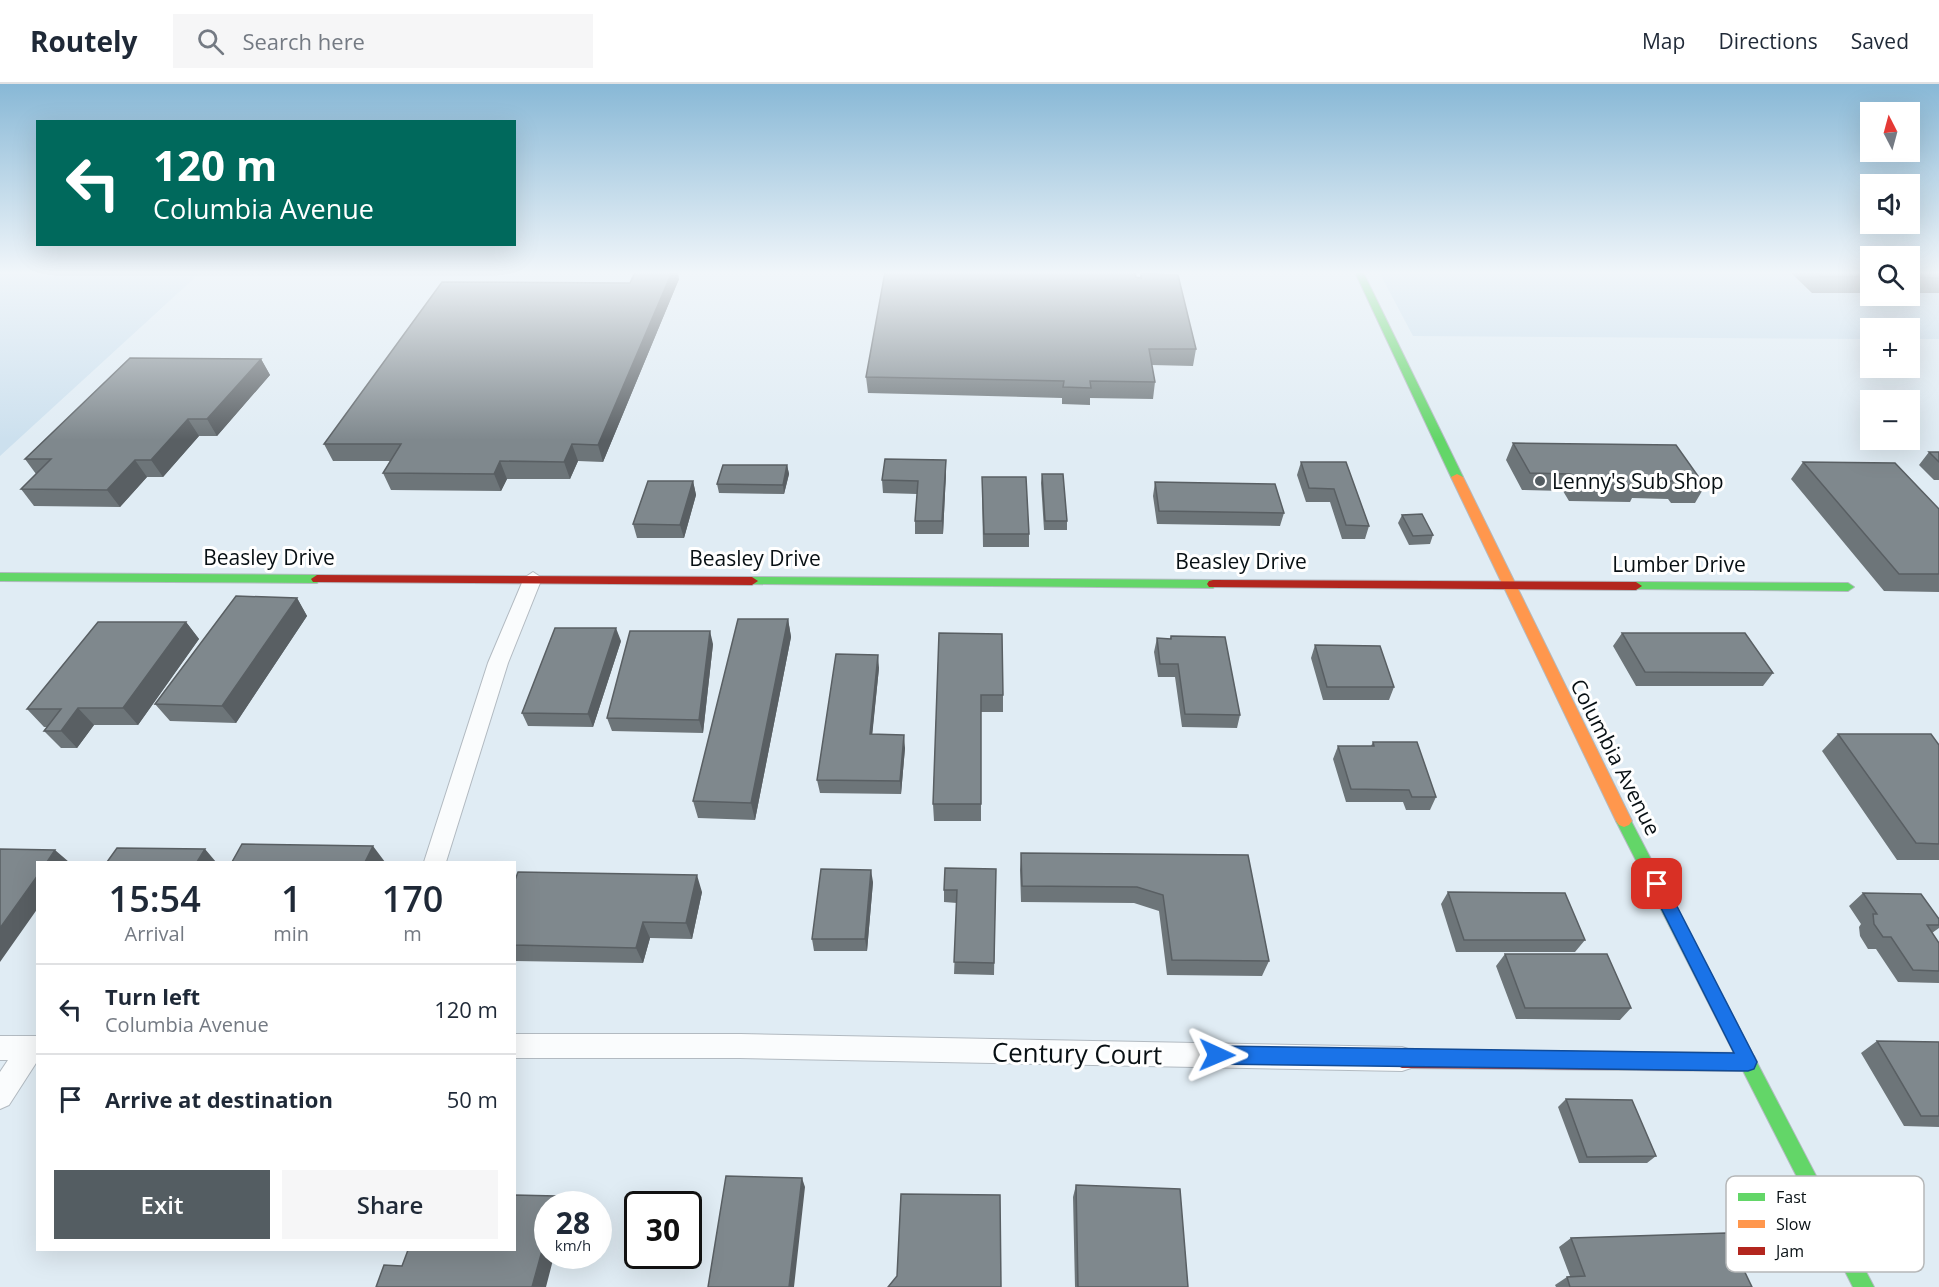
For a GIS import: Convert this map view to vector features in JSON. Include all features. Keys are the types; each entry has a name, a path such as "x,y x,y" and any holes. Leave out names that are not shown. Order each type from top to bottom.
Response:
{"street":[{"name":"Columbia Avenue","path":"1385,328 1582,739 1807,1176"},
{"name":"Beasley Drive","path":"0,577 1509,584"},
{"path":"435,861 498,663 533,578"},
{"name":"Lumber Drive","path":"1509,584 1848,586"},
{"name":"Century Court","path":"516,1046 751,1046 1402,1059 1748,1062"},
{"path":"0,1048 34,1048"},
{"path":"0,1096 34,1048"},
{"name":"Columbia Avenue","path":"1856,1272 1864,1287"}],"shaded area":[{"path":"0,328 140,328 0,456"},
{"path":"1409,328 1860,328 1860,339 1413,336"},
{"path":"1920,328 1939,328 1939,339 1920,339"}],"building":[{"path":"408,328 648,328 598,445 572,444 564,462 500,461 494,474 383,473 401,444 324,444"},
{"path":"875,328 1191,328 1196,349 1149,349 1155,382 1090,381 1091,388 1063,387 1064,381 866,377"},
{"path":"130,358 261,359 207,419 188,419 151,460 135,460 107,490 21,489 51,459 25,459"},
{"path":"1513,443 1676,445 1705,486 1681,485 1678,481 1637,481 1640,485 1578,484 1571,474 1530,473"},
{"path":"1929,452 1939,452 1939,462"},
{"path":"885,459 946,460 942,521 915,521 918,481 882,480"},
{"path":"1301,462 1346,462 1369,526 1346,525 1334,489 1309,488"},
{"path":"1803,462 1895,463 1939,509 1939,574 1899,574"},
{"path":"723,465 787,465 783,485 717,484"},
{"path":"1042,474 1063,474 1067,521 1045,521"},
{"path":"982,477 1026,477 1029,534 984,534"},
{"path":"648,481 693,481 680,525 633,524"},
{"path":"1155,482 1275,484 1284,513 1159,511"},
{"path":"1422,514 1433,535 1413,536 1402,515"},
{"path":"236,596 297,598 222,706 155,704"},
{"path":"738,619 788,619 751,803 693,801"},
{"path":"98,622 186,622 123,708 78,708 61,731 44,731 61,709 27,709"},
{"path":"555,628 616,628 588,714 522,713"},
{"path":"630,631 710,631 699,720 607,718"},
{"path":"939,633 1002,634 1003,695 981,695 981,804 933,804"},
{"path":"1622,633 1745,633 1773,673 1645,672"},
{"path":"1171,636 1225,637 1240,715 1185,714 1178,664 1160,664 1157,638 1171,639"},
{"path":"1315,645 1380,646 1394,687 1327,687"},
{"path":"836,654 878,655 870,734 904,735 900,781 817,780"},
{"path":"1838,734 1931,734 1939,745 1939,844 1916,843"},
{"path":"1373,742 1417,742 1436,797 1412,797 1409,790 1351,789 1338,746 1374,746"},
{"path":"242,844 373,846 366,861 233,861"},
{"path":"117,848 205,849 198,861 108,861"},
{"path":"0,849 55,850 48,861 36,861 36,878 0,928"},
{"path":"1021,853 1248,855 1269,961 1172,960 1163,895 1137,887 1022,886"},
{"path":"945,868 996,869 994,963 954,962 957,890 944,890"},
{"path":"821,869 871,870 865,939 812,939"},
{"path":"518,872 697,875 686,923 643,922 636,948 516,945 516,878"},
{"path":"1448,892 1565,893 1585,940 1464,940"},
{"path":"1863,893 1921,894 1939,919 1939,925 1927,925 1939,943 1939,971 1913,970 1891,937 1883,937 1874,924 1873,914 1877,914"},
{"path":"1505,954 1607,954 1631,1008 1525,1008"},
{"path":"1877,1041 1939,1042 1939,1116 1921,1116"},
{"path":"1566,1099 1632,1100 1656,1156 1587,1157"},
{"path":"726,1176 802,1178 789,1287 708,1287"},
{"path":"1076,1185 1180,1189 1188,1287 1078,1287"},
{"path":"901,1194 1000,1195 1001,1287 888,1287 897,1276"},
{"path":"516,1195 534,1195 534,1269 537,1269 532,1287 376,1287 384,1265 402,1266 408,1251 516,1251"},
{"path":"1726,1233 1726,1272 1745,1272 1752,1287 1570,1287 1567,1277 1585,1276 1571,1238"}],"traffic: fast":[{"path":"1386,328 1457,477"},
{"path":"0,577 317,579"},
{"path":"752,581 1213,584"},
{"path":"1636,586 1848,587"},
{"path":"1624,821 1807,1176"},
{"path":"1856,1272 1864,1287"}],"traffic: slow":[{"path":"1457,477 1624,821"}],"traffic: jam":[{"path":"317,579 752,581"},
{"path":"1213,584 1636,586"},
{"path":"1402,1059 1748,1062"}],"place":[{"name":"Lenny's Sub Shop","path":"1540,481"}],"route":[{"path":"1217,1055 1748,1062 1657,884"}]}
